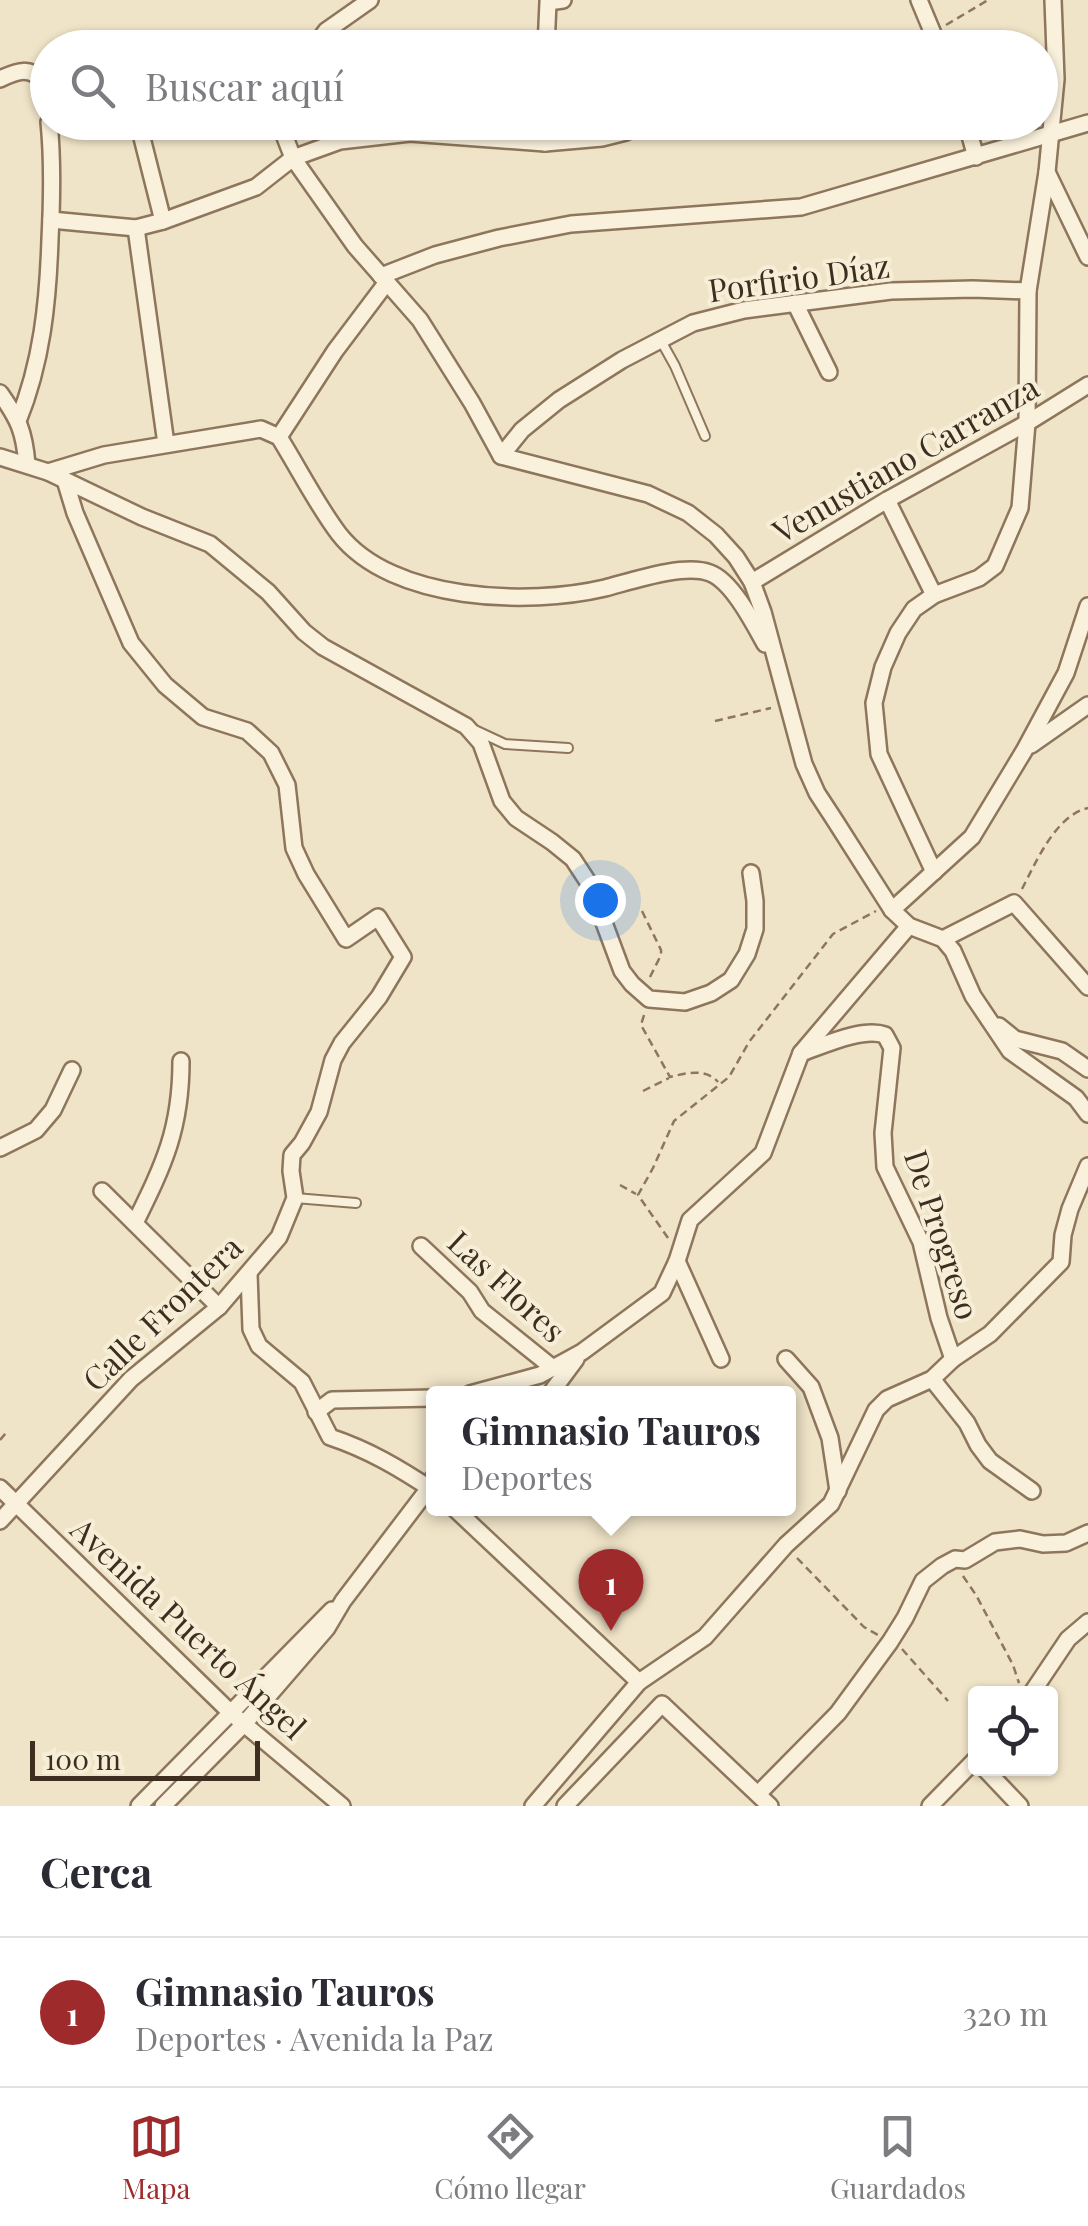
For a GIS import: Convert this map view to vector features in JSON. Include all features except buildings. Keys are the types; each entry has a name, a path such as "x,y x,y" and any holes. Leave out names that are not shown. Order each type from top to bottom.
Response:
{"street":[{"path":"327,30 370,0"},
{"path":"918,0 932,30"},
{"path":"1053,0 1054,30"},
{"path":"550,30 556,1"},
{"path":"0,78 16,71 30,72"},
{"path":"1058,131 1088,123"},
{"path":"18,420 41,345 48,299 51,140"},
{"path":"143,140 163,220"},
{"path":"286,140 293,158 355,246 420,320 501,456 648,494 688,513 736,558 752,582 804,764 892,910 909,926 943,939 953,951 979,1007 990,1019 1015,1039 1062,1051 1088,1069"},
{"path":"51,220 136,228 256,188 293,158 340,140"},
{"path":"496,140 545,144 583,140"},
{"path":"544,140 545,144"},
{"path":"971,140 976,158"},
{"path":"279,437 384,279 435,255 571,224 801,207 1029,140"},
{"path":"934,872 880,754 874,703 883,667 914,609 934,595 979,578 995,566 1020,508 1028,423 1028,290 1049,140"},
{"path":"1047,172 1088,257"},
{"path":"136,228 166,444"},
{"name":"Porfirio Díaz","path":"501,456 522,430 560,400 693,323 744,310 890,291 1028,290"},
{"path":"795,303 829,372"},
{"name":"Venustiano Carranza","path":"752,582 1088,385"},
{"path":"0,393 18,420 27,464"},
{"path":"48,472 104,455 261,429 279,437 341,537 368,560 396,574 434,588 508,598 583,593 691,570 712,573 731,590 778,665"},
{"path":"0,457 48,472 210,544 268,592 323,647 466,726 485,750 502,802 516,818 573,859 590,884 622,971 645,996 685,1002 711,993 731,980 747,954 755,929 751,873"},
{"name":"Calle Frontera","path":"0,1520 131,1379 219,1307 279,1237 295,1198 292,1154 302,1144 319,1112 333,1060 403,956 378,917 346,939 294,848 287,786 271,753 247,731 204,717 165,685 131,643 75,513 65,480"},
{"path":"887,500 934,595"},
{"path":"892,910 972,838 1066,673 1088,606"},
{"path":"1024,750 1088,705"},
{"path":"943,939 1014,904 1088,987"},
{"path":"499,1386 540,1375 582,1352 662,1293 690,1220 763,1153 802,1053 909,926"},
{"path":"990,1019 1010,1052 1076,1098 1088,1114"},
{"name":"De Progreso","path":"802,1053 875,1032 886,1036 892,1048 883,1132 886,1167 920,1242 953,1359"},
{"path":"135,1223 173,1132 181,1097 181,1061"},
{"path":"0,1148 36,1130 53,1110 72,1070"},
{"path":"532,1806 639,1682 705,1637 786,1545 831,1504 876,1410 887,1399 932,1379 1003,1322 1061,1262 1070,1210 1088,1166"},
{"path":"102,1191 219,1307"},
{"name":"Las Flores","path":"421,1246 470,1292 482,1311 553,1368"},
{"path":"676,1261 721,1359"},
{"path":"249,1274 251,1329 259,1346 302,1382 330,1438 362,1448 426,1482"},
{"path":"556,1386 582,1352"},
{"path":"786,1359 812,1388 830,1438 838,1491"},
{"path":"932,1379 968,1423 990,1461 1032,1491"},
{"path":"316,1412 332,1400 426,1398"},
{"name":"Avenida Puerto Ángel","path":"0,1488 238,1718 342,1806"},
{"path":"140,1806 238,1718 327,1628 343,1601 426,1493"},
{"path":"463,1516 639,1682"},
{"path":"565,1806 662,1704 764,1800 838,1713 890,1642 923,1581 942,1566 955,1559 965,1560 995,1542 1020,1538 1042,1544 1066,1543 1088,1534"},
{"path":"1036,1686 1068,1640 1088,1622"},
{"path":"1068,1640 1088,1634"},
{"path":"162,1806 238,1718"},
{"path":"930,1806 968,1766"},
{"path":"992,1776 1020,1806"}],"lane":[{"path":"660,339 705,436"},
{"path":"466,726 504,744 568,748"},
{"path":"295,1198 356,1203"}],"path":[{"path":"716,721 787,704"},
{"path":"1014,904 1045,844 1077,810 1088,808"},
{"path":"642,910 661,955 645,996 641,1025 670,1077"},
{"path":"638,1196 674,1121 729,1077 750,1042 834,934 873,911 892,910"},
{"path":"643,1090 670,1077 700,1072 715,1076 720,1084"},
{"path":"620,1185 638,1196 670,1242"},
{"path":"0,1440 6,1433"},
{"path":"786,1545 864,1627 901,1648 948,1701"},
{"path":"965,1560 961,1573 1013,1665 1019,1686"}],"place":[{"name":"Gimnasio Tauros","path":"611,1631"}]}
